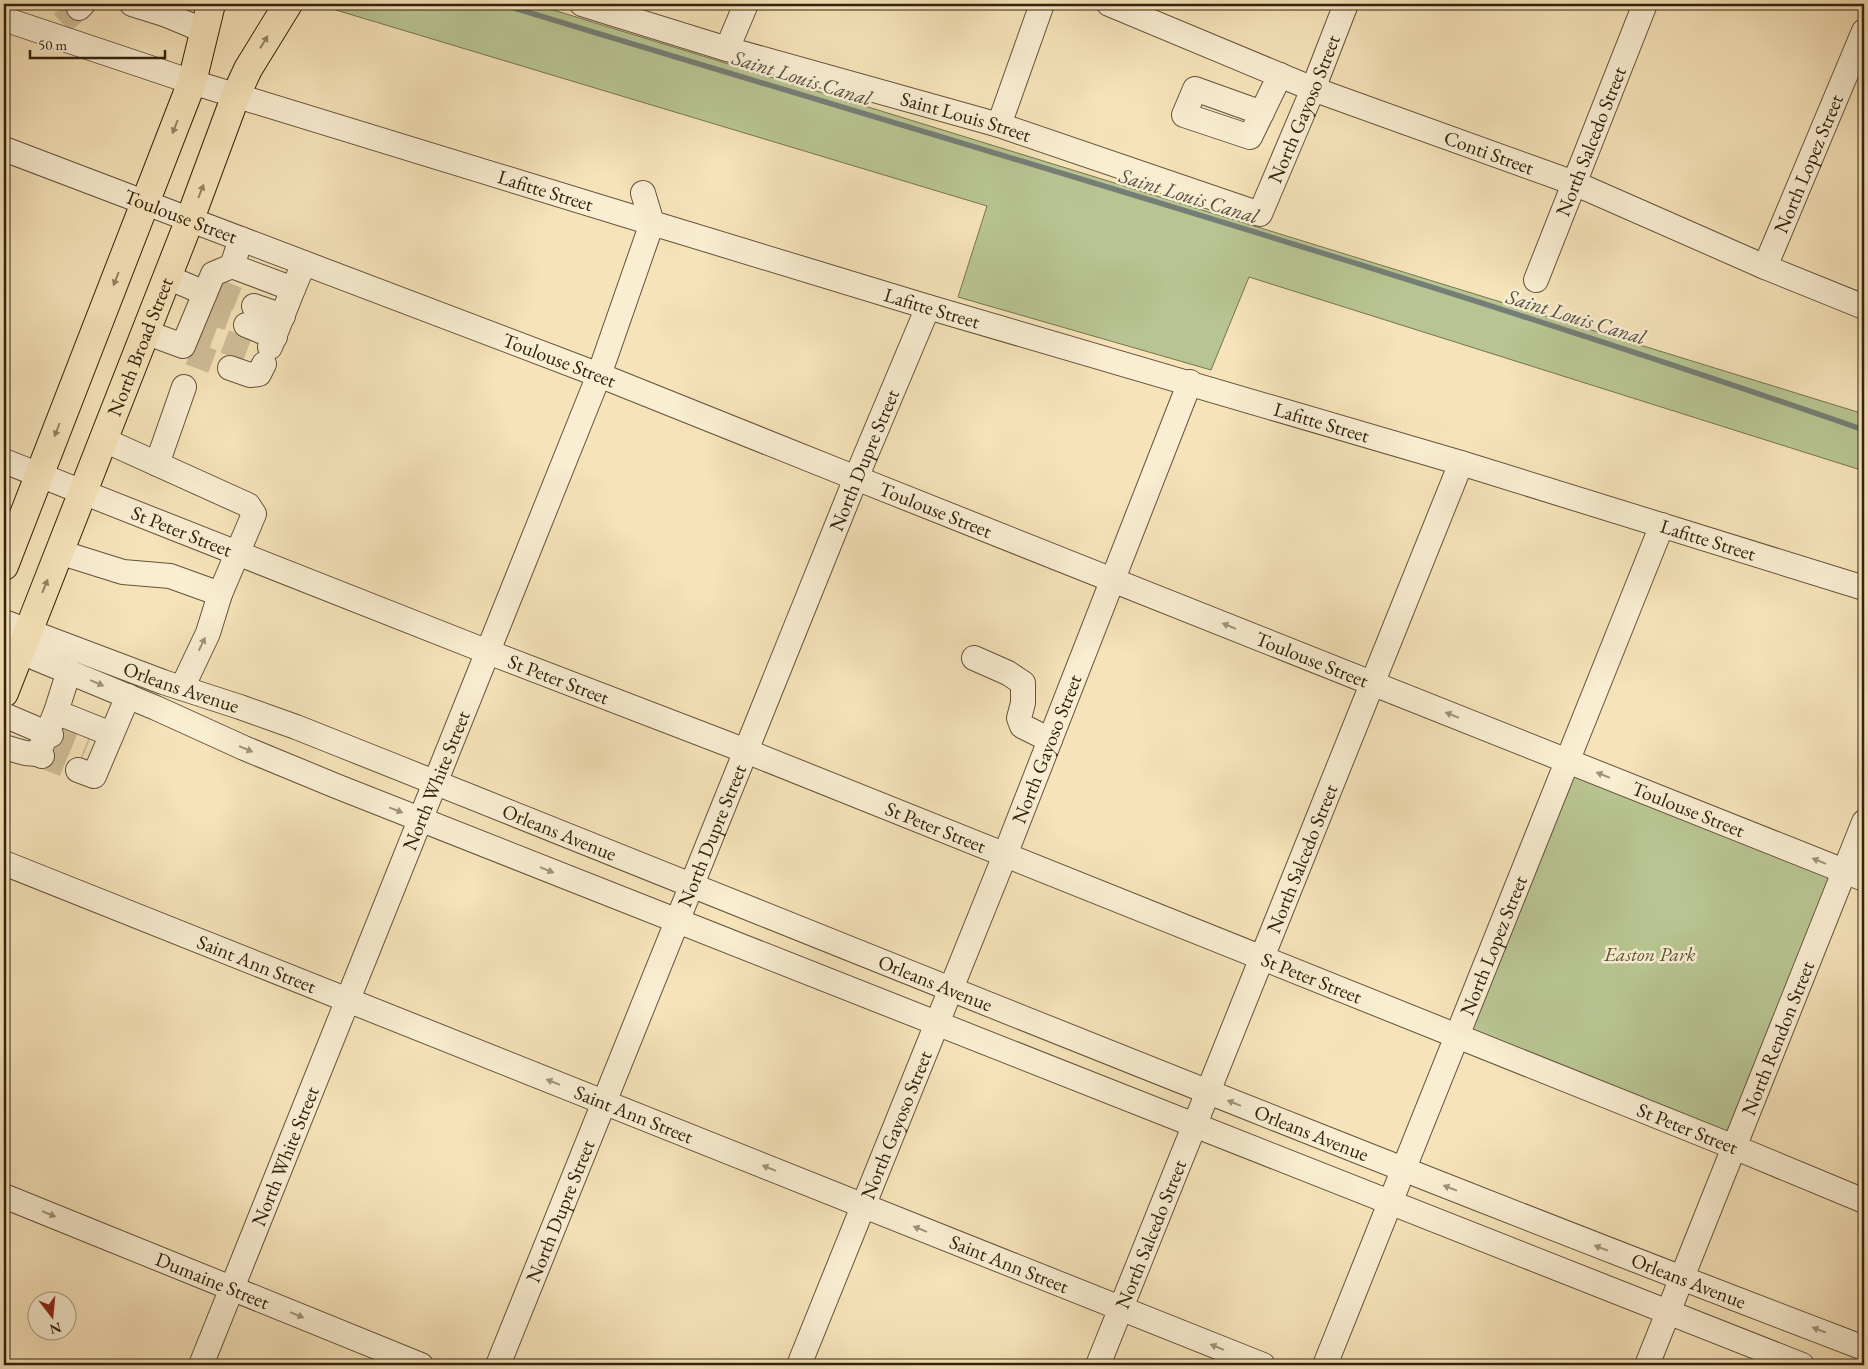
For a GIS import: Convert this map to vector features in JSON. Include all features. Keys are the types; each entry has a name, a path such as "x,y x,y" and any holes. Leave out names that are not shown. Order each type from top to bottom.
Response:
{"main road":[{"path":"4,566 192,82 211,4"},
{"name":"North Broad Street","path":"4,693 14,637 59,552 190,219 236,95 248,69 288,4"}],"street":[{"path":"132,4 165,9 204,31"},
{"name":"Saint Louis Street","path":"582,4 727,49 999,125 1260,214"},
{"path":"727,49 746,4"},
{"path":"999,125 1042,4"},
{"name":"Conti Street","path":"1109,4 1313,88 1574,183 1765,267 1864,307"},
{"name":"North Gayoso Street","path":"1260,214 1346,4"},
{"name":"North Salcedo Street","path":"1536,280 1645,4"},
{"name":"Lafitte Street","path":"9,15 70,18 192,82 652,224 928,307 1190,382 1864,585"},
{"name":"North Lopez Street","path":"1765,267 1864,30"},
{"path":"1262,114 1280,75"},
{"name":"Toulouse Street","path":"4,149 599,375 1854,875"},
{"path":"643,193 652,224"},
{"name":"North White Street","path":"201,1365 599,375 652,224"},
{"path":"232,266 241,239"},
{"path":"230,368 250,375 259,374 304,262"},
{"path":"145,332 187,350 213,274 232,266 293,289"},
{"path":"167,277 206,298"},
{"name":"North Dupre Street","path":"498,1365 856,478 928,307"},
{"path":"250,316 273,341"},
{"name":"North Gayoso Street","path":"800,1365 1005,855 1190,382"},
{"path":"157,464 184,387"},
{"path":"102,440 248,505 254,514 220,594 208,633 182,688"},
{"name":"St Peter Street","path":"4,461 488,652 746,751 1734,1147 1864,1201"},
{"name":"North Salcedo Street","path":"1098,1365 1461,463"},
{"name":"North Lopez Street","path":"1325,1365 1566,760 1662,525"},
{"path":"59,552 123,572 170,576 220,594"},
{"name":"Orleans Avenue","path":"14,637 68,671 244,748 421,820 1802,1365"},
{"name":"Orleans Avenue","path":"14,637 182,688 296,727 1403,1170 1864,1348"},
{"path":"974,658 1008,673 1023,683 1023,703 1019,718 1022,726 1050,740"},
{"path":"4,747 25,753 44,745 68,671"},
{"path":"89,758 111,734 128,696"},
{"path":"56,712 111,734"},
{"path":"4,715 44,745"},
{"name":"North Rendon Street","path":"1647,1365 1734,1147 1854,875 1864,822"},
{"name":"Saint Ann Street","path":"4,863 1263,1365"},
{"name":"Dumaine Street","path":"4,1196 421,1365"}],"green space":[{"path":"316,4 534,4 1864,414 1864,471 1249,277 1211,370 958,297 987,206"},
{"name":"Easton Park","path":"1566,760 1844,871 1734,1147 1456,1036"}],"waterway":[{"name":"Saint Louis Canal","path":"501,4 1355,263 1526,317 1864,430"}],"tunnel":[{"path":"62,23 79,8"},
{"path":"215,290 254,306"},
{"path":"206,311 246,325"},
{"path":"191,329 266,357"},
{"path":"190,353 230,368"},
{"path":"51,735 86,749"},
{"path":"42,756 78,770"}]}
